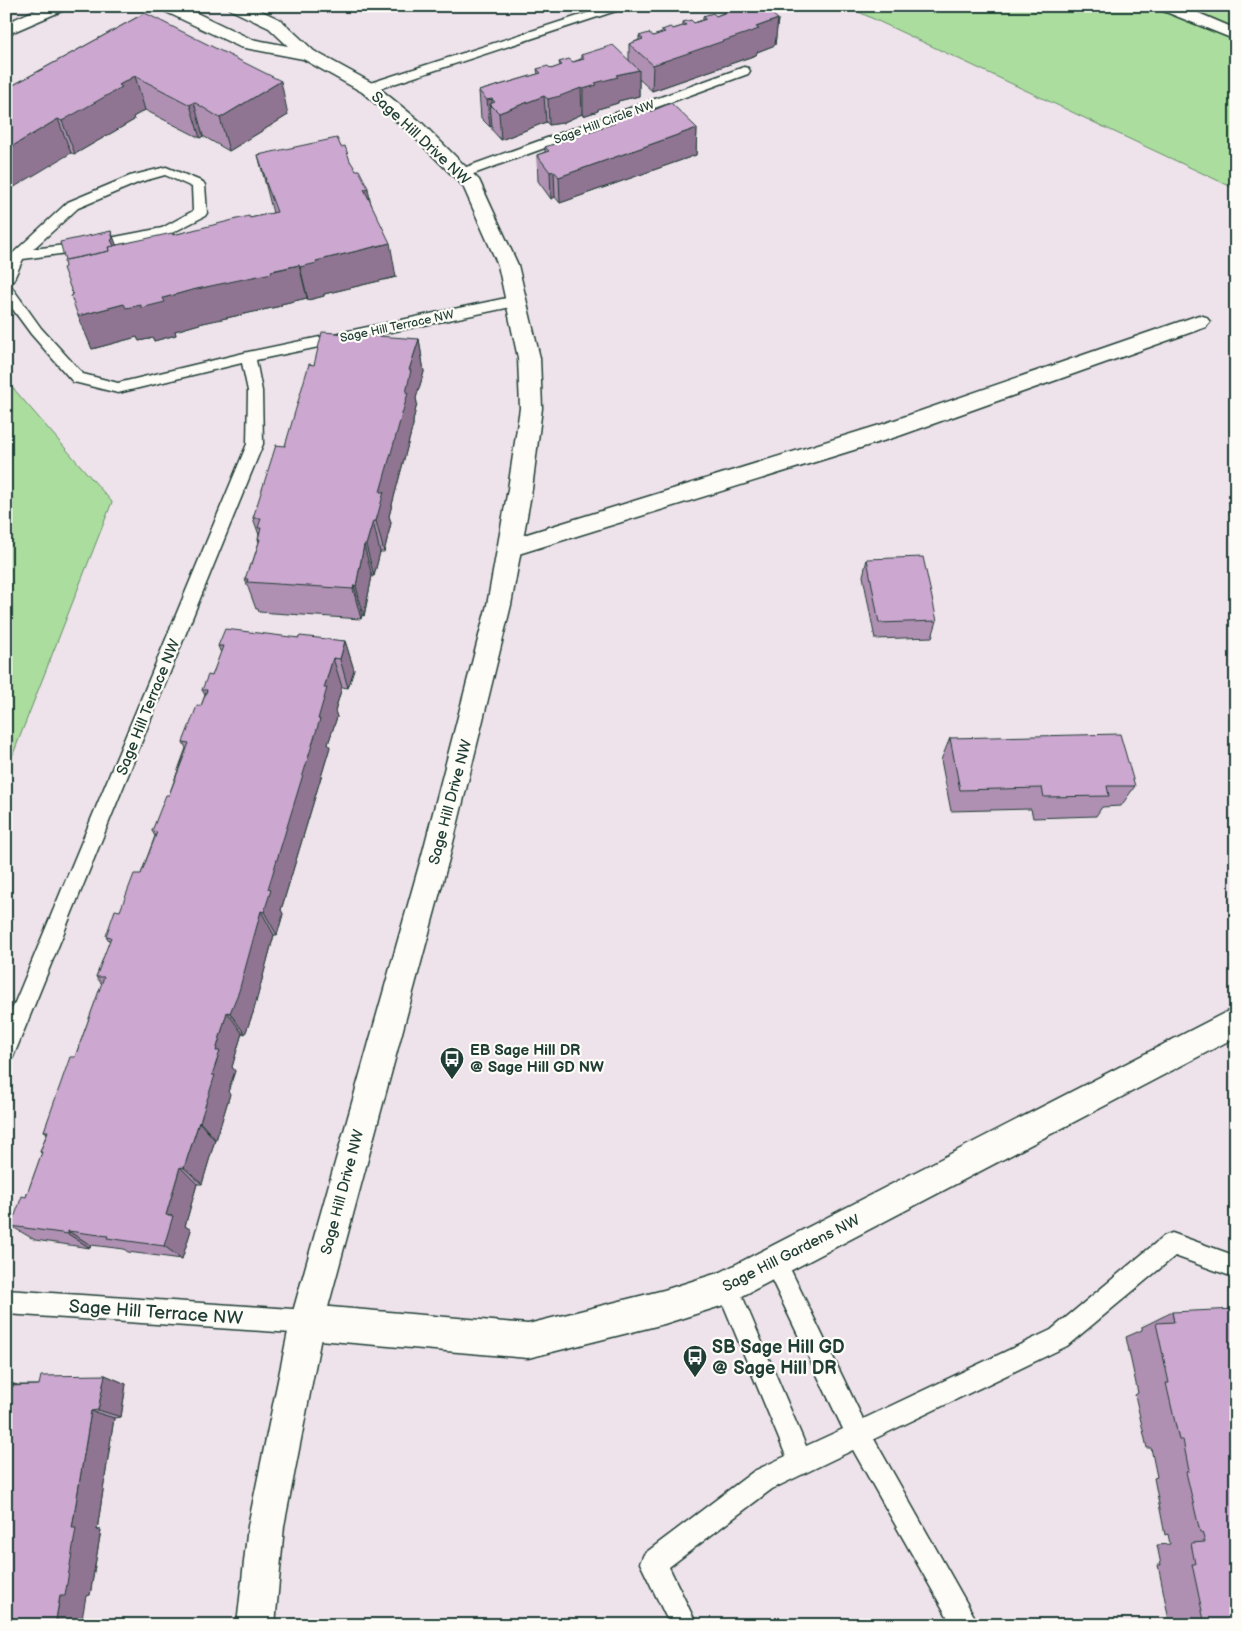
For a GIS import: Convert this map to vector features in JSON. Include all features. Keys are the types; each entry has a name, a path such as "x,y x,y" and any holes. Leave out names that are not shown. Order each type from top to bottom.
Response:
{"street":[{"path":"6,17 21,6"},
{"path":"6,30 58,6"},
{"name":"Sage Hill Drive NW","path":"168,6 246,43 308,55"},
{"name":"Sage Hill Drive NW","path":"237,6 275,24 308,55 368,88 415,128 463,173 472,184 508,266 529,358 532,408 499,605 441,836 307,1322 266,1526 256,1625"},
{"path":"1166,6 1236,35"},
{"path":"509,548 891,430 1199,322"},
{"name":"Sage Hill Gardens NW","path":"307,1322 528,1341 664,1307 727,1287 1236,1021"}],"lane":[{"path":"368,88 621,6"},
{"name":"Sage Hill Circle NW","path":"463,173 744,71"},
{"path":"6,281 18,255 73,205 135,179 166,171 198,185 200,213 166,232 89,246 18,255"},
{"name":"Sage Hill Terrace NW","path":"6,289 36,330 78,378 118,388 248,358 516,301"},
{"name":"Sage Hill Terrace NW","path":"6,1050 255,444 255,391 248,358"},
{"path":"684,1625 653,1563 763,1480 1059,1338 1172,1244 1236,1267"},
{"path":"775,1262 858,1435 966,1625"},
{"path":"727,1287 801,1462"},
{"name":"Sage Hill Terrace NW","path":"6,1302 307,1322"}],"green space":[{"path":"846,6 1236,6 1236,189"},
{"path":"6,380 112,502 6,772"}],"building":[{"path":"734,6 762,6 778,19 756,27 759,29 653,65 629,44 643,39 639,36 649,33 653,36 665,32 662,30 670,27 673,29 686,25 683,22 691,20 694,23 706,19 703,16 713,13 716,16 727,12 724,9"},
{"path":"145,13 281,81 220,118 194,102 190,105 135,76 119,85 122,87 62,121 58,119 6,150 6,89"},
{"path":"613,45 639,70 616,75 618,77 560,96 548,99 544,96 499,113 490,104 495,102 492,99 487,100 479,91 541,73 537,69 548,66 551,69 562,65 559,62 569,59 573,62 584,59 581,55"},
{"path":"671,103 697,128 559,177 554,171 550,172 537,155 549,151 545,147 615,123 612,120 645,108 649,112"},
{"path":"337,138 341,147 345,146 350,161 356,170 359,170 368,188 364,189 390,243 316,261 317,263 271,271 272,273 192,290 163,298 165,302 141,308 141,305 126,308 124,304 78,316 63,268 65,267 64,261 109,251 108,247 172,233 173,235 249,216 250,218 277,212 258,155"},
{"path":"111,231 113,239 111,240 114,246 108,247 109,251 65,260 60,242"},
{"path":"322,332 419,339 409,370 411,370 406,393 408,393 380,492 384,492 376,521 373,521 366,545 364,545 356,586 354,585 353,589 247,582 248,579 245,579 260,539 258,539 261,528 258,528 261,518 253,518 276,445 285,446 309,364 314,365"},
{"path":"923,557 937,621 879,623 867,559"},
{"path":"225,629 299,638 300,636 345,641 340,659 333,658 324,688 327,688 318,719 320,719 268,889 271,890 264,912 261,911 239,991 230,1013 227,1012 216,1051 220,1051 212,1075 215,1075 200,1122 184,1168 180,1167 166,1215 173,1216 164,1246 107,1238 108,1236 68,1231 68,1234 11,1226 22,1196 26,1197 48,1131 44,1131 70,1057 75,1057 104,977 96,977 111,937 106,936 115,910 120,911 134,874 141,874 157,832 152,831 166,795 169,795 189,743 183,742 197,706 201,706 207,690 202,690 208,675 212,676 223,646 218,646"},
{"path":"1120,734 1135,786 1107,786 1109,796 1044,797 1042,788 960,790 950,738"},
{"path":"1236,1309 1236,1625 1205,1625 1192,1564 1195,1564 1191,1543 1205,1542 1202,1532 1200,1532 1186,1472 1189,1471 1183,1440 1179,1440 1166,1383 1169,1383 1156,1323 1174,1322 1172,1312"},
{"path":"105,1375 98,1410 91,1411 72,1528 76,1528 65,1596 60,1596 55,1625 6,1625 6,1386 39,1385 41,1376"}],"place":[{"name":"EB Sage Hill DR @ Sage Hill GD NW","path":"452,1080"},
{"name":"SB Sage Hill GD @ Sage Hill DR","path":"695,1378"}]}
